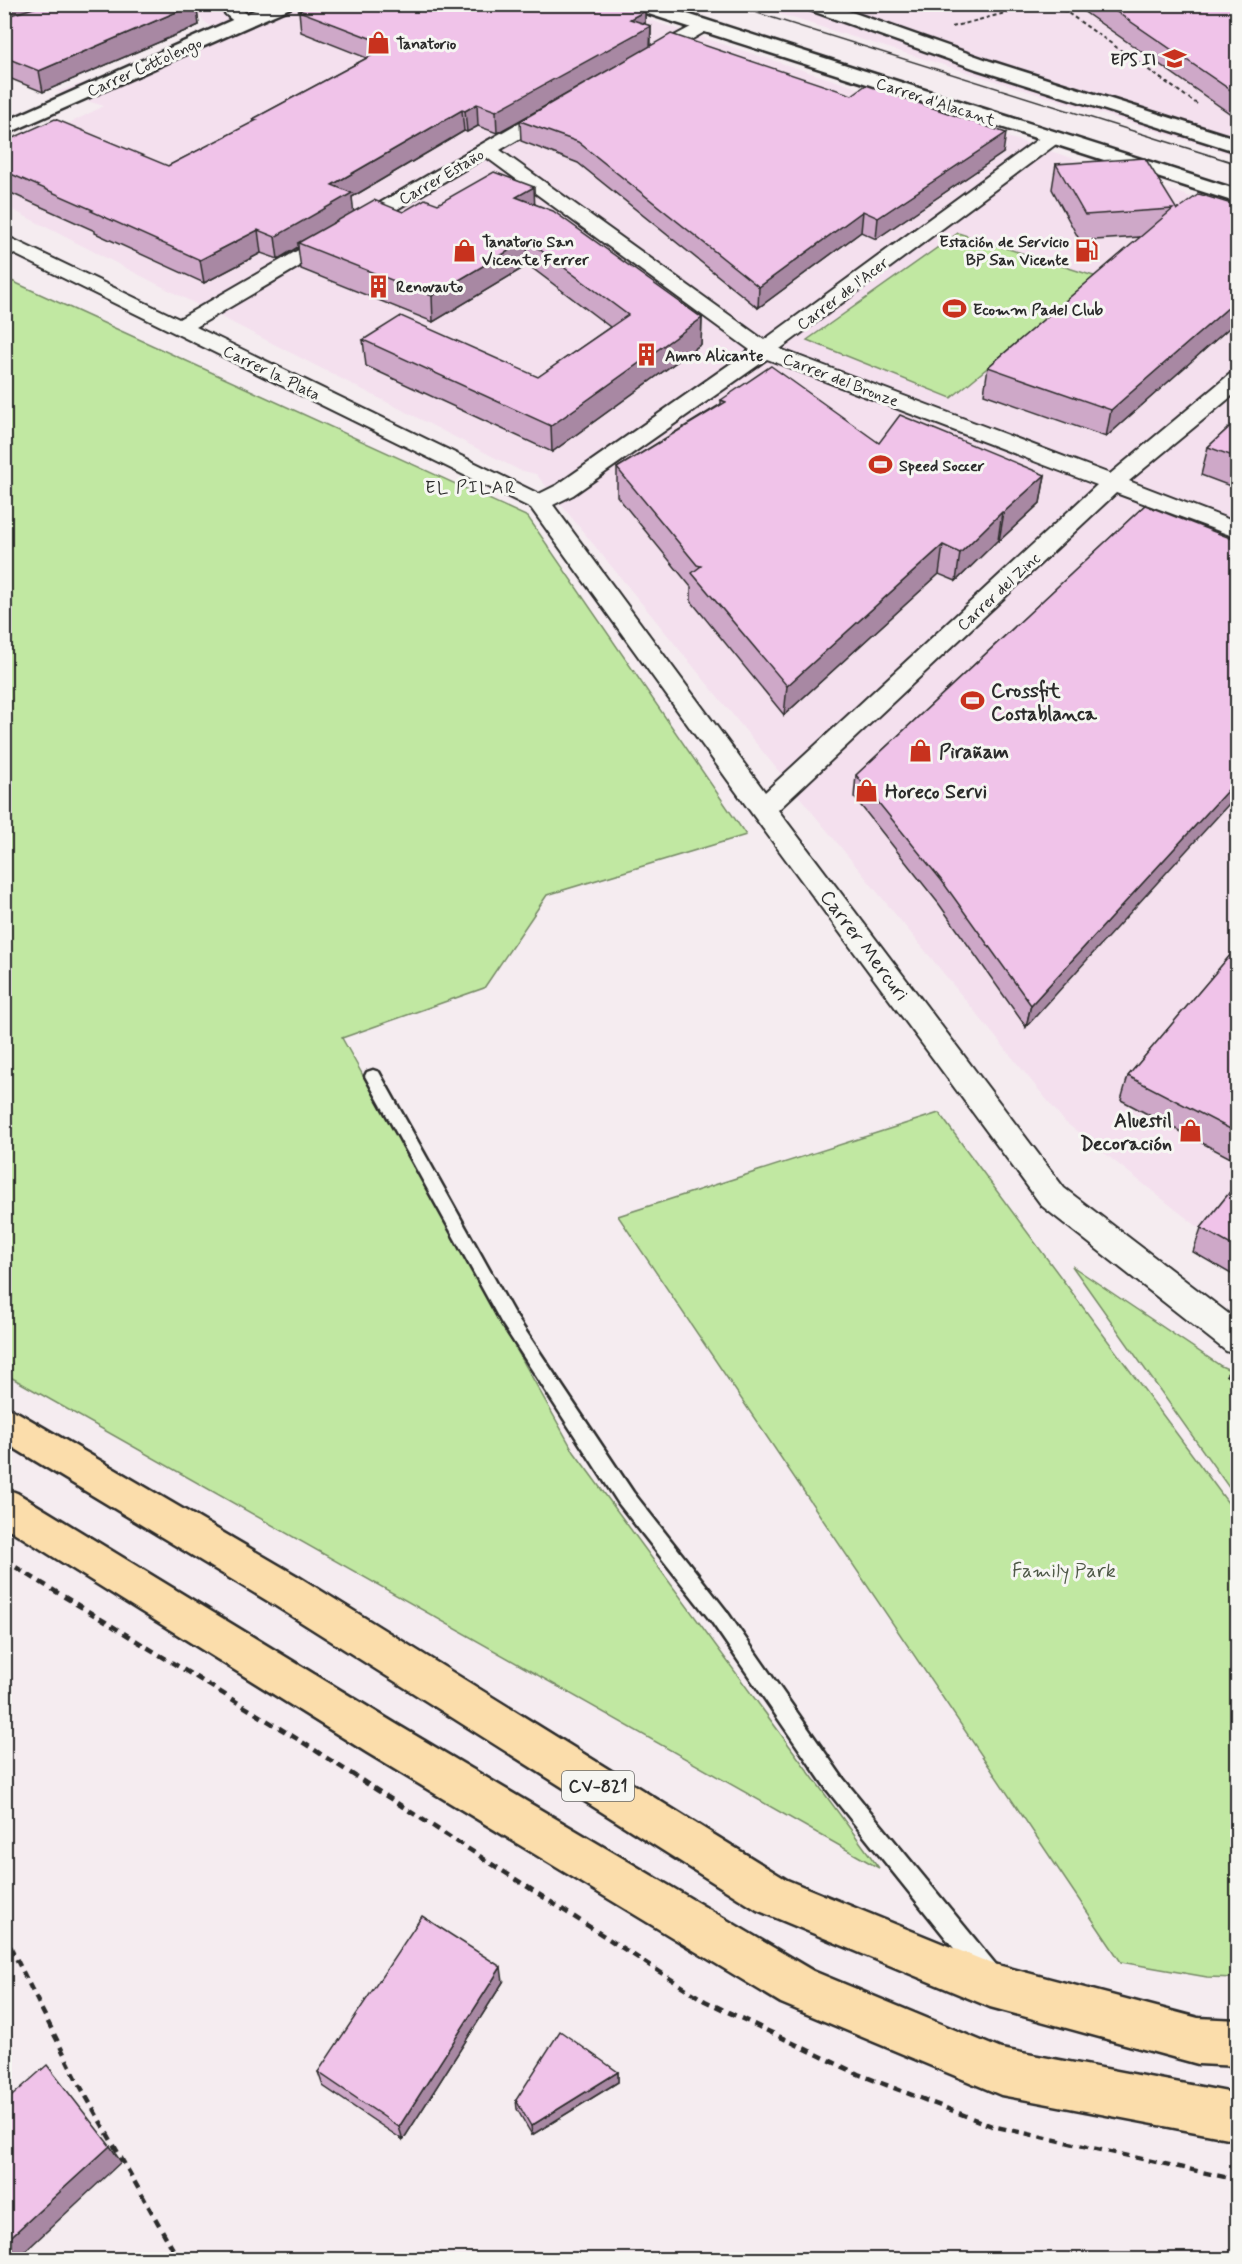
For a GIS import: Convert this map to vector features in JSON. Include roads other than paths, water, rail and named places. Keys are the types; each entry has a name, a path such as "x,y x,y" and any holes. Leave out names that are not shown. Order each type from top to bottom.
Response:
{"main road":[{"name":"Carrer Cottolengo","path":"4,129 284,4"},
{"name":"Carrer d'Alacant","path":"636,4 1238,197"},
{"name":"Carrer d'Alacant","path":"677,4 1238,181"},
{"path":"810,4 983,65 1238,146"},
{"name":"CV-821","path":"4,1423 285,1590 772,1895 1001,1988 1198,2041 1238,2043"},
{"path":"4,1505 381,1738 797,1987 1001,2072 1238,2117"}],"street":[{"path":"225,4 245,21"},
{"path":"630,67 702,26"},
{"name":"Carrer Estaño","path":"180,327 579,96"},
{"name":"Carrer de l'Acer","path":"539,503 565,490 764,350 1052,138"},
{"name":"Carrer del Bronze","path":"487,149 764,350 1238,531"},
{"name":"Carrer la Plata","path":"4,241 539,503"},
{"name":"Carrer del Zinc","path":"763,809 1114,482 1238,379"},
{"name":"Carrer Mercuri","path":"539,503 763,809 1053,1197 1238,1341"}],"lane":[{"path":"374,1076 507,1317 626,1498 718,1615 835,1784 1001,1988"}],"tram line":[{"path":"729,4 1238,164"}],"place":[{"name":"Tanatorio","path":"378,43"},
{"name":"EPS II","path":"1174,59"},
{"name":"Tanatorio San Vicente Ferrer","path":"464,250"},
{"name":"Estación de Servicio BP San Vicente","path":"1087,250"},
{"name":"Renovauto","path":"378,286"},
{"name":"Ecomm Padel Club","path":"955,309"},
{"name":"Amro Alicante","path":"647,355"},
{"name":"Speed Soccer","path":"881,465"},
{"name":"Crossfit Costablanca","path":"973,701"},
{"name":"Pirañam","path":"921,751"},
{"name":"Horeco Servi","path":"867,791"},
{"name":"Aluestil Decoración","path":"1190,1131"}],"district":[{"name":"EL PILAR","path":"471,487"}],"park label":[{"name":"Family Park","path":"1064,1570"}]}
